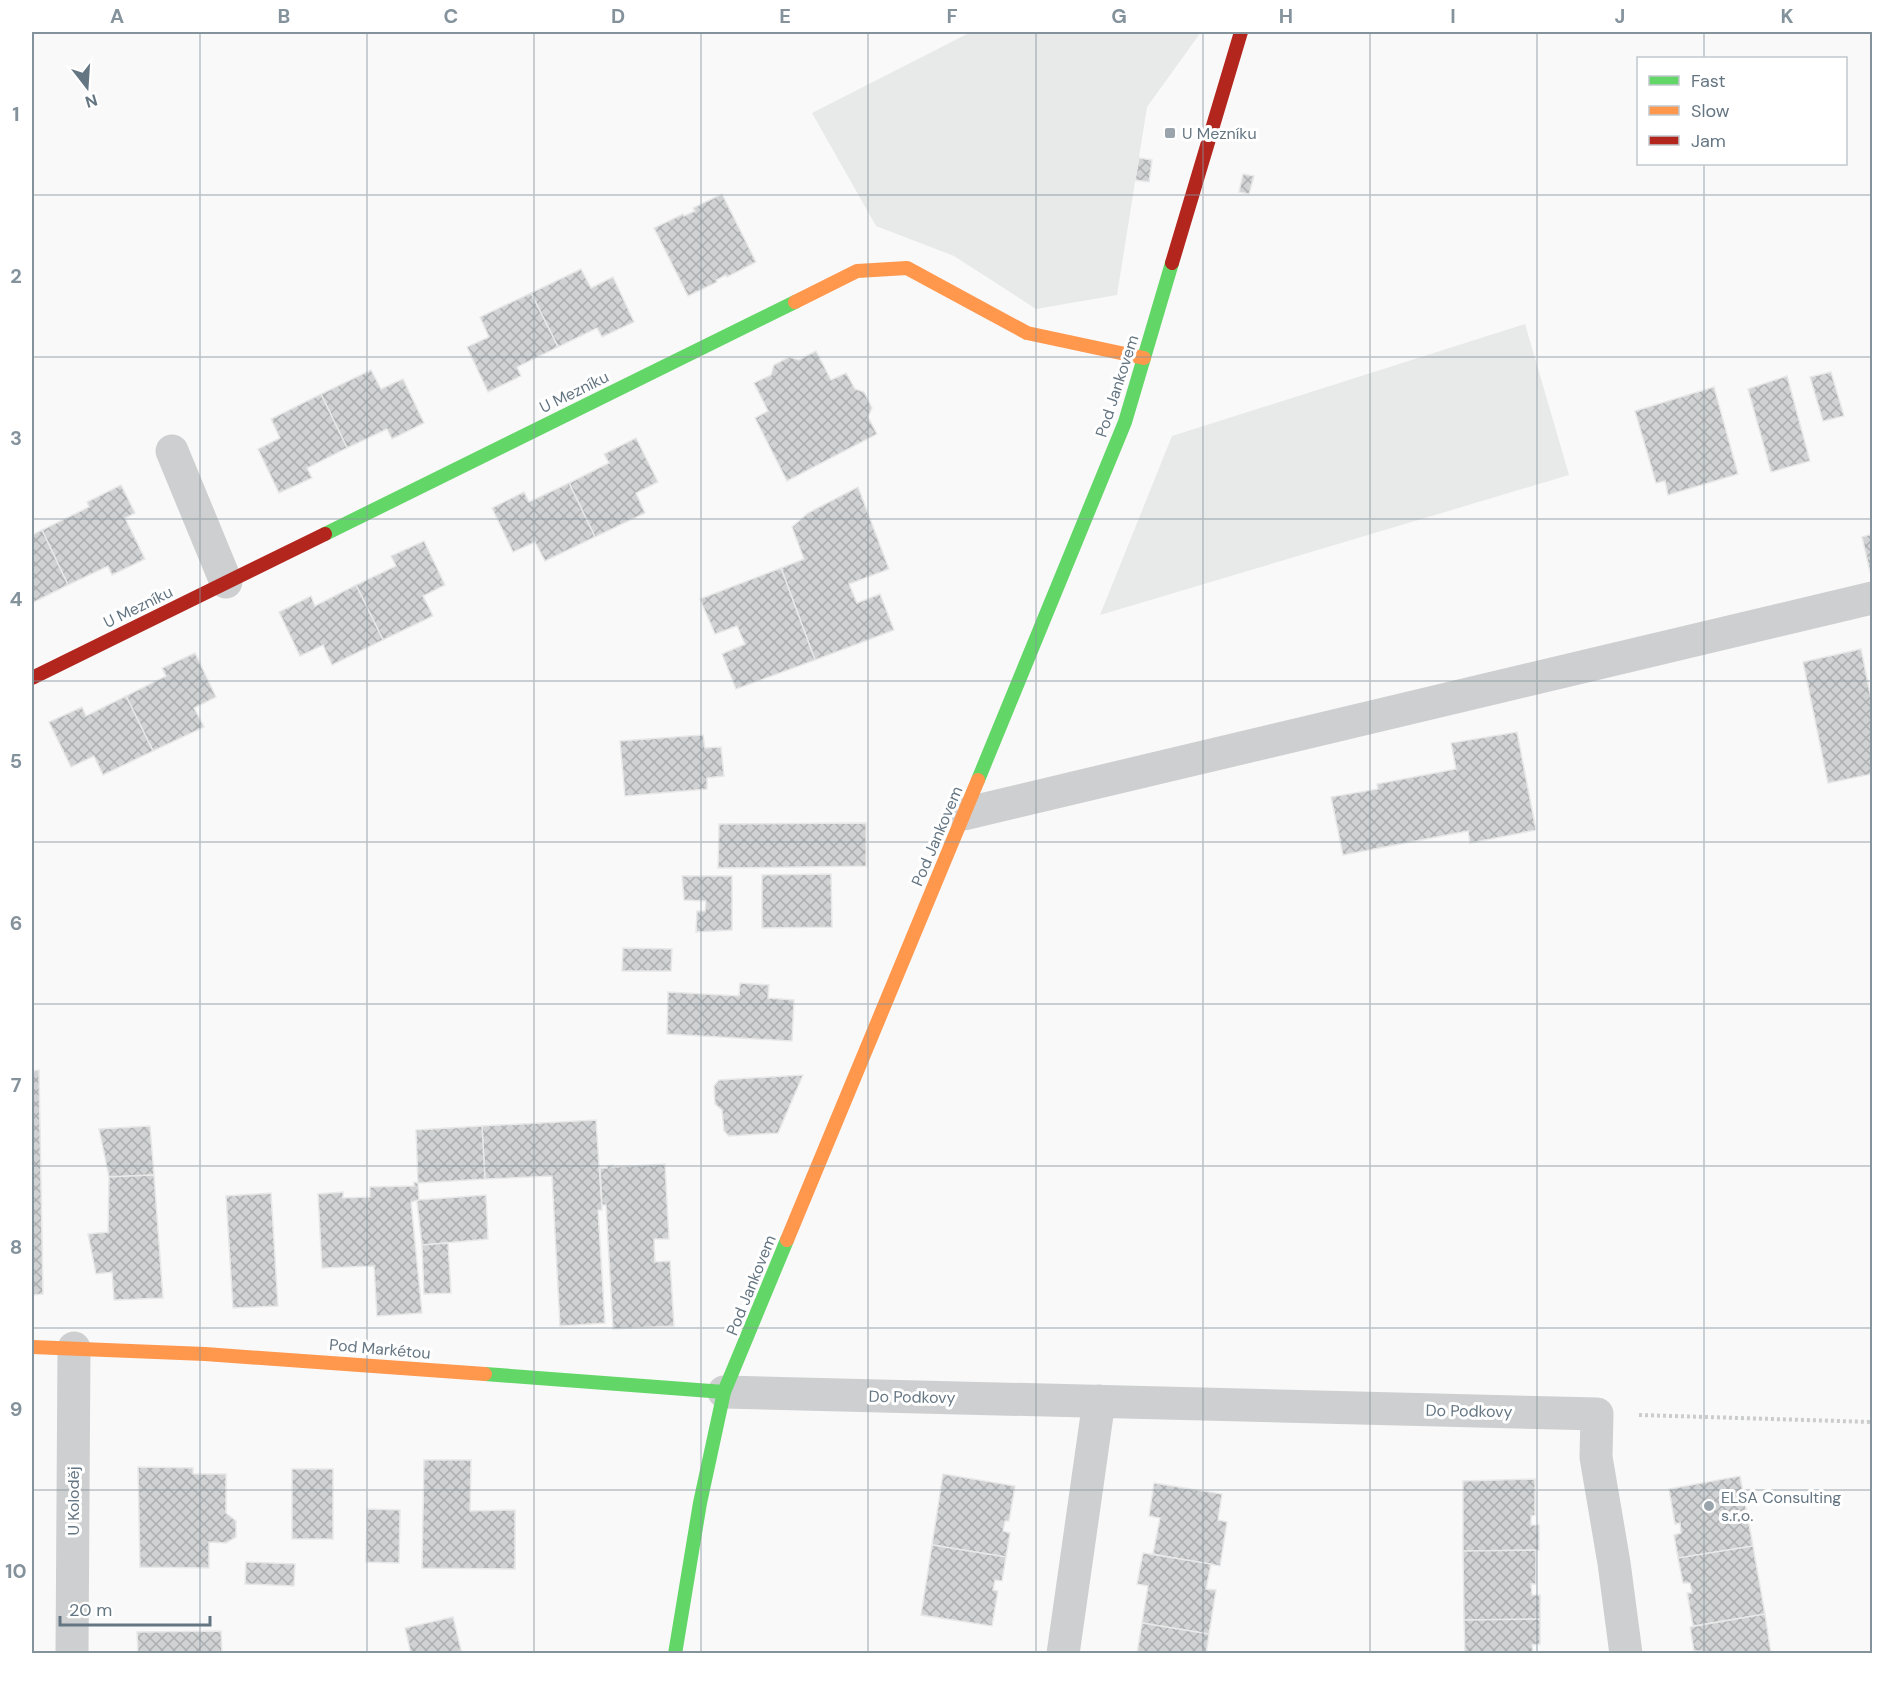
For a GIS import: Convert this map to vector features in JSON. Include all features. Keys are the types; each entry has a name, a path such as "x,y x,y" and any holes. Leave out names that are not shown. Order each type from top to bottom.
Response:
{"street":[{"name":"Pod Jankovem","path":"675,1653 700,1503 724,1392 1125,422 1241,32"},
{"name":"U Mezníku","path":"32,678 857,271 907,268 1027,333 1144,357"},
{"path":"172,452 226,582"},
{"path":"964,814 1872,598"},
{"name":"Pod Markétou","path":"32,1347 251,1355 724,1392"},
{"name":"U Koloděj","path":"72,1653 74,1348"},
{"name":"Do Podkovy","path":"724,1392 1597,1414"},
{"path":"1063,1653 1099,1401"},
{"path":"1597,1414 1596,1457 1626,1653"}],"path":[{"path":"1597,1414 1872,1422"}],"shaded area":[{"path":"971,32 1201,32 1147,107 1117,295 1036,309 954,256 876,226 812,113"},
{"path":"1525,324 1569,475 1100,615 1172,436"}],"building":[{"path":"1139,158 1152,160 1149,182 1135,180"},
{"path":"1243,174 1254,176 1249,194 1239,192"},
{"path":"722,194 756,262 688,296 654,228 683,214 684,216 695,211 693,208"},
{"path":"581,269 591,288 613,277 634,322 602,337 597,328 558,347 531,293"},
{"path":"531,293 558,347 517,367 521,376 488,392 467,347 489,337 480,317"},
{"path":"816,351 831,380 846,373 855,389 864,392 872,408 868,417 877,434 787,481 755,418 768,411 754,383 771,375 774,365 789,357 799,360"},
{"path":"371,370 381,389 403,379 424,423 392,439 387,429 347,448 321,394"},
{"path":"1831,372 1844,416 1823,421 1810,377"},
{"path":"1787,376 1810,461 1771,472 1748,389"},
{"path":"1714,387 1738,474 1668,495 1665,481 1656,483 1635,411"},
{"path":"321,394 347,448 307,468 312,478 279,493 258,449 280,438 271,419"},
{"path":"636,438 658,482 636,493 645,513 595,537 569,483 609,463 604,454"},
{"path":"569,483 595,537 545,561 535,542 513,552 492,508 524,492 529,502"},
{"path":"121,485 135,513 125,518 145,559 112,575 108,566 68,585 42,530 89,507 87,502"},
{"path":"858,487 889,569 849,584 857,603 880,594 894,630 815,660 781,568 804,559 792,527 808,513"},
{"path":"42,530 68,585 32,603 32,535"},
{"path":"1872,534 1872,571 1870,572 1862,537"},
{"path":"424,541 445,585 423,596 433,616 383,640 356,585 396,566 391,556"},
{"path":"781,568 815,660 736,689 722,654 745,644 737,626 715,634 700,599"},
{"path":"356,585 383,640 332,665 323,645 300,656 279,612 311,596 315,606"},
{"path":"1861,649 1872,703 1872,774 1828,783 1803,662"},
{"path":"195,653 216,697 194,708 204,727 153,751 126,696 166,676 162,668"},
{"path":"126,696 153,751 103,775 94,756 71,767 49,722 82,707 86,716"},
{"path":"1517,732 1536,830 1470,843 1468,831 1343,855 1331,797 1378,789 1377,784 1456,769 1451,743"},
{"path":"703,735 705,748 721,747 724,776 707,778 707,789 625,796 620,741"},
{"path":"866,823 866,866 718,868 719,824"},
{"path":"831,874 832,927 762,928 762,875"},
{"path":"682,876 732,876 732,930 696,932 697,911 705,911 706,901 684,900"},
{"path":"623,948 672,949 671,971 622,971"},
{"path":"740,983 769,985 768,998 794,1000 792,1041 667,1034 668,992 739,996"},
{"path":"39,1070 43,1294 32,1295 32,1071"},
{"path":"803,1075 778,1133 729,1136 724,1131 722,1110 715,1104 714,1086 719,1080"},
{"path":"596,1120 602,1210 598,1210 605,1323 560,1326 552,1176 485,1179 482,1126"},
{"path":"150,1126 154,1175 109,1177 99,1129"},
{"path":"482,1126 485,1179 418,1183 416,1130"},
{"path":"665,1164 669,1239 654,1239 655,1262 670,1261 674,1326 613,1329 606,1205 602,1205 600,1168 613,1165 613,1167"},
{"path":"154,1175 163,1298 114,1300 112,1272 96,1274 88,1234 108,1232 109,1177"},
{"path":"414,1182 418,1183 419,1200 411,1202 422,1313 377,1316 374,1266 322,1268 318,1194 343,1192 343,1198 370,1197 370,1187 414,1186"},
{"path":"271,1193 278,1306 233,1308 226,1196"},
{"path":"486,1195 488,1239 422,1245 417,1202 419,1200"},
{"path":"448,1243 451,1293 424,1294 422,1245"},
{"path":"424,1460 471,1460 470,1511 515,1510 515,1569 422,1568"},
{"path":"138,1467 193,1468 193,1474 226,1474 226,1513 236,1521 236,1537 226,1543 209,1542 209,1568 140,1567"},
{"path":"292,1469 333,1469 333,1539 292,1539"},
{"path":"943,1474 1015,1486 1009,1521 1005,1521 1003,1531 1010,1533 1006,1557 932,1545"},
{"name":"ELSA Consulting s.r.o.","path":"1740,1476 1753,1546 1678,1558 1674,1535 1681,1533 1680,1523 1675,1524 1669,1489"},
{"path":"1535,1479 1535,1515 1531,1516 1531,1525 1539,1525 1539,1550 1463,1551 1463,1481"},
{"path":"1154,1483 1222,1494 1218,1520 1227,1522 1220,1566 1153,1554 1160,1518 1149,1516"},
{"path":"367,1509 400,1510 399,1563 366,1562"},
{"path":"932,1545 1006,1557 1002,1581 995,1580 993,1590 998,1591 992,1626 921,1615"},
{"path":"1753,1546 1765,1614 1693,1626 1687,1593 1692,1593 1690,1583 1683,1583 1678,1558"},
{"path":"1536,1550 1536,1584 1531,1584 1532,1595 1540,1595 1540,1619 1464,1620 1463,1551"},
{"path":"1143,1553 1211,1564 1206,1589 1216,1590 1209,1634 1142,1623 1148,1586 1137,1584"},
{"path":"246,1562 295,1564 294,1586 245,1584"},
{"path":"1765,1614 1771,1654 1703,1654 1702,1651 1694,1651 1690,1627"},
{"path":"453,1617 462,1654 411,1654 405,1628"},
{"path":"1540,1619 1540,1644 1532,1645 1533,1654 1465,1654 1464,1620"},
{"path":"1142,1623 1209,1634 1206,1654 1137,1654"},
{"path":"221,1631 222,1654 138,1654 137,1632"}],"traffic: fast":[{"path":"978,780 1125,422 1172,263"},
{"path":"325,534 795,302"},
{"path":"675,1654 700,1503 724,1392 787,1240"},
{"path":"485,1374 724,1392"}],"traffic: slow":[{"path":"795,302 857,271 907,268 1027,333 1144,358"},
{"path":"787,1240 978,780"},
{"path":"32,1347 205,1354 485,1374"}],"traffic: jam":[{"path":"1172,263 1241,32"},
{"path":"32,678 325,534"}],"place":[{"name":"U Mezníku","path":"1170,133"},
{"name":"ELSA Consulting s.r.o.","path":"1709,1506"}]}
